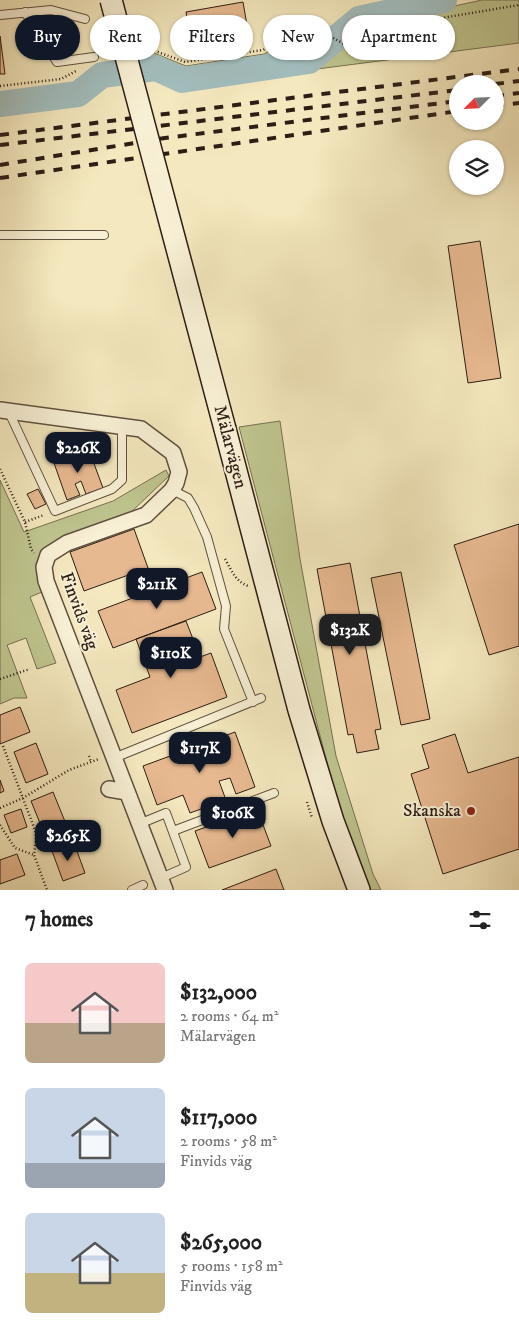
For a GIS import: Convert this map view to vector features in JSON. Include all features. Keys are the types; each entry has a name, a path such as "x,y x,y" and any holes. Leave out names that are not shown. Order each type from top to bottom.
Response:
{"main road":[{"name":"Mälarvägen","path":"111,0 300,710 333,821 359,890"}],"street":[{"path":"4,410 141,430 173,454 180,472 174,487"},
{"name":"Finvids väg","path":"163,884 46,581 44,567 48,555 67,543 146,515 174,487"},
{"path":"109,789 127,792"}],"lane":[{"path":"0,15 51,10 86,19"},
{"path":"25,12 56,62 90,58"},
{"path":"0,236 104,235"},
{"path":"4,410 55,511 112,489 122,480 122,427"},
{"path":"174,487 188,498 207,537 226,606 224,629 253,702"},
{"path":"114,755 261,698"},
{"path":"173,831 274,793"},
{"path":"139,824 166,813 186,867 163,884"},
{"path":"132,890 143,886"}],"path":[{"path":"160,53 185,62 263,50 295,31 309,29 323,32 354,50 369,44 379,32 388,28 519,5"},
{"path":"0,86 61,79 78,70 90,60"},
{"path":"0,469 25,522 31,549 44,567"},
{"path":"25,522 55,511"},
{"path":"207,537 223,556 240,583 250,587"},
{"path":"0,679 30,669"},
{"path":"3,746 36,830 34,855 47,890"},
{"path":"0,808 23,798 70,770 114,755"},
{"path":"89,756 91,762"},
{"path":"0,759 6,757"},
{"path":"0,825 15,848 34,855"}],"green space":[{"path":"482,0 519,0 519,43 455,51 455,15 413,15"},
{"path":"342,48 342,60 387,60 317,69 328,60 332,60 332,56"},
{"path":"263,54 263,60 284,60 189,73 177,72 157,60 160,60 160,55 186,66 225,60 253,60 253,56"},
{"path":"280,421 300,559 336,756 373,874 381,890 371,890 338,804 239,427"},
{"path":"166,470 169,476 128,515 52,543 41,552 36,564 42,592 30,597 56,663 37,669 26,638 7,645 27,698 14,698 0,704 0,480 24,532 113,501"}],"building":[{"path":"243,2 245,15 187,15 186,12"},
{"path":"0,36 5,74 0,74"},
{"path":"480,241 501,378 468,383 448,246"},
{"path":"89,450 103,488 86,494 81,481 75,484 80,495 67,500 54,463"},
{"path":"38,489 46,504 35,509 27,494"},
{"path":"519,524 519,646 489,655 454,545"},
{"path":"134,529 148,568 84,591 70,552"},
{"path":"350,563 381,729 375,730 379,749 357,753 353,734 348,735 317,569"},
{"path":"202,572 216,609 113,648 98,611"},
{"path":"401,572 430,719 401,725 371,578"},
{"path":"186,621 200,657 211,653 227,697 132,733 116,690 150,677 136,639"},
{"path":"20,707 30,732 0,744 0,715"},
{"path":"235,732 255,787 236,794 230,778 219,781 226,800 190,813 183,795 157,805 143,766"},
{"name":"Skanska","path":"455,734 468,773 519,757 519,849 443,874 411,774 429,768 422,745"},
{"path":"36,743 48,774 26,783 14,752"},
{"path":"0,780 4,791 0,793"},
{"path":"53,792 66,824 44,833 31,801"},
{"path":"21,809 27,827 11,833 4,815"},
{"path":"257,809 271,846 209,868 195,831"},
{"path":"74,843 85,873 63,881 52,851"},
{"path":"17,854 25,875 0,884 0,860"},
{"path":"276,869 284,890 222,890"}],"waterway":[{"path":"0,104 78,94 102,75 156,68 182,80 309,61 359,19 444,0"}],"railway":[{"path":"0,135 519,69"},
{"path":"504,83 519,81"},
{"path":"0,145 449,91"},
{"path":"504,95 519,93"},
{"path":"0,165 165,138 449,102"},
{"path":"504,105 519,103"},
{"path":"0,178 449,112"}],"place":[{"name":"Skanska","path":"471,811"}]}
